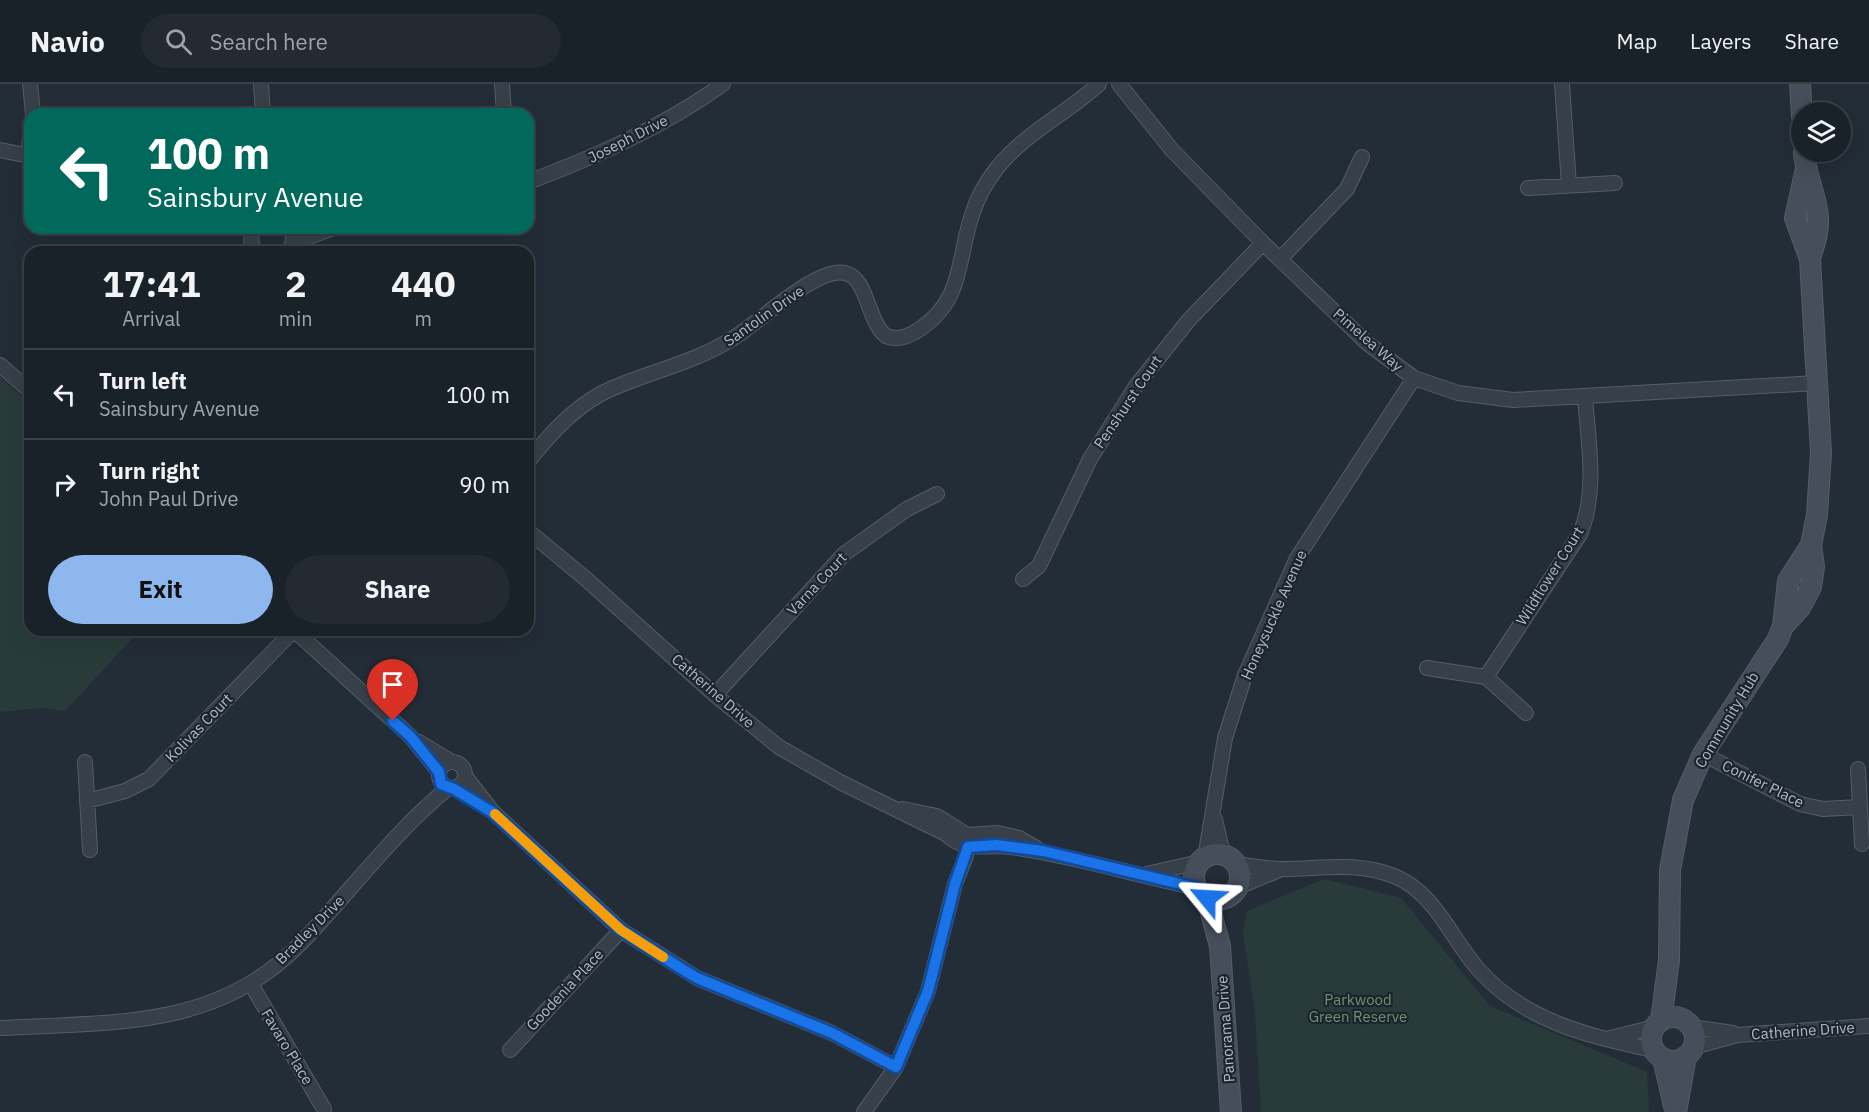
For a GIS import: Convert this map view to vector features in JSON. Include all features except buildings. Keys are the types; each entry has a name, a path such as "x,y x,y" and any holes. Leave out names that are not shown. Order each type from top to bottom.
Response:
{"street":[{"path":"30,84 32,108"},
{"path":"261,84 263,108"},
{"path":"502,84 504,108"},
{"name":"Joseph Drive","path":"534,180 589,159 658,126 723,84"},
{"name":"Santolin Drive","path":"1081,101 1100,84"},
{"name":"Santolin Drive","path":"534,454 547,437 578,410 611,388 690,361 725,344 747,330 791,294 839,272 853,277 860,285 875,324 886,336 902,337 918,330 938,313 952,293 960,273 972,213 980,193 997,168 1015,148 1081,101 1111,84"},
{"name":"Pimelea Way","path":"1119,84 1172,150 1263,243 1367,343 1414,378 1458,393 1498,399 1817,383"},
{"path":"1562,84 1569,185"},
{"path":"1800,84 1801,102"},
{"path":"0,150 24,154"},
{"path":"1281,258 1347,189 1362,157"},
{"name":"Community Hub","path":"1658,1024 1669,960 1670,870 1683,800 1703,754 1778,639 1783,626 1800,608 1811,588 1814,567 1810,545 1817,515 1821,453 1810,259 1818,217 1805,172 1804,162"},
{"path":"1528,188 1614,183"},
{"path":"295,246 320,234"},
{"name":"Penshurst Court","path":"1023,579 1039,566 1090,459 1136,386 1188,321 1263,243"},
{"path":"0,365 24,386"},
{"name":"Honeysuckle Avenue","path":"1216,860 1214,790 1224,738 1245,675 1297,558 1414,378"},
{"name":"Wildflower Court","path":"1486,677 1580,534 1588,515 1591,489 1585,396"},
{"name":"Varna Court","path":"715,695 844,554 907,509 937,494"},
{"name":"Catherine Drive","path":"534,536 586,579 715,695 779,747 842,783 966,842"},
{"name":"Catherine Drive","path":"534,542 547,548"},
{"name":"Kolivas Court","path":"87,801 125,791 149,779 288,636"},
{"path":"301,636 410,736 463,768 465,776 492,812 621,930 697,978 832,1033 896,1067"},
{"path":"1427,668 1486,677 1526,713"},
{"path":"410,736 438,775 441,784 492,812"},
{"name":"Conifer Place","path":"1703,754 1800,804 1823,809 1860,807"},
{"path":"85,762 90,850"},
{"path":"438,775 444,765 452,762"},
{"path":"1858,769 1862,844"},
{"name":"Bradley Drive","path":"0,1028 153,1019 196,1009 251,984 298,946 417,813 438,775"},
{"path":"451,789 462,784 465,776"},
{"name":"Bradley Drive","path":"417,813 451,789"},
{"path":"864,1112 896,1067 928,991 966,842 1043,851 1217,893 1281,869"},
{"path":"1216,860 1194,875 1217,893"},
{"path":"1216,860 1240,879 1217,893"},
{"path":"1145,874 1216,860 1281,869 1335,865 1366,867 1396,877 1427,899 1479,971 1526,1010 1554,1023 1676,1060 1690,1051"},
{"name":"Panorama Drive","path":"1217,893 1231,1112"},
{"name":"Goodenia Place","path":"510,1050 621,930"},
{"name":"Community Hub","path":"1669,960 1687,1023"},
{"name":"Favaro Place","path":"251,984 324,1109"},
{"path":"1608,1038 1675,1017 1687,1023 1694,1033 1676,1112"},
{"name":"Catherine Drive","path":"1687,1023 1738,1035"},
{"path":"1658,1024 1651,1039 1659,1054 1676,1112"},
{"name":"Catherine Drive","path":"1690,1051 1738,1035 1869,1026"}],"green space":[{"path":"0,377 24,399 24,636 134,636 65,711 41,708 0,712"},
{"name":"Parkwood Green Reserve","path":"1324,879 1401,898 1490,1006 1647,1072 1649,1112 1261,1112 1255,1012 1243,933 1247,911"}],"slow traffic":[{"path":"495,814 621,930 663,957"}],"route":[{"path":"393,721 410,736 439,772 438,777 441,784 454,789 492,812 621,930 697,978 832,1033 896,1067 928,991 955,884 968,847 996,845 1043,851 1197,888 1207,898"}]}
